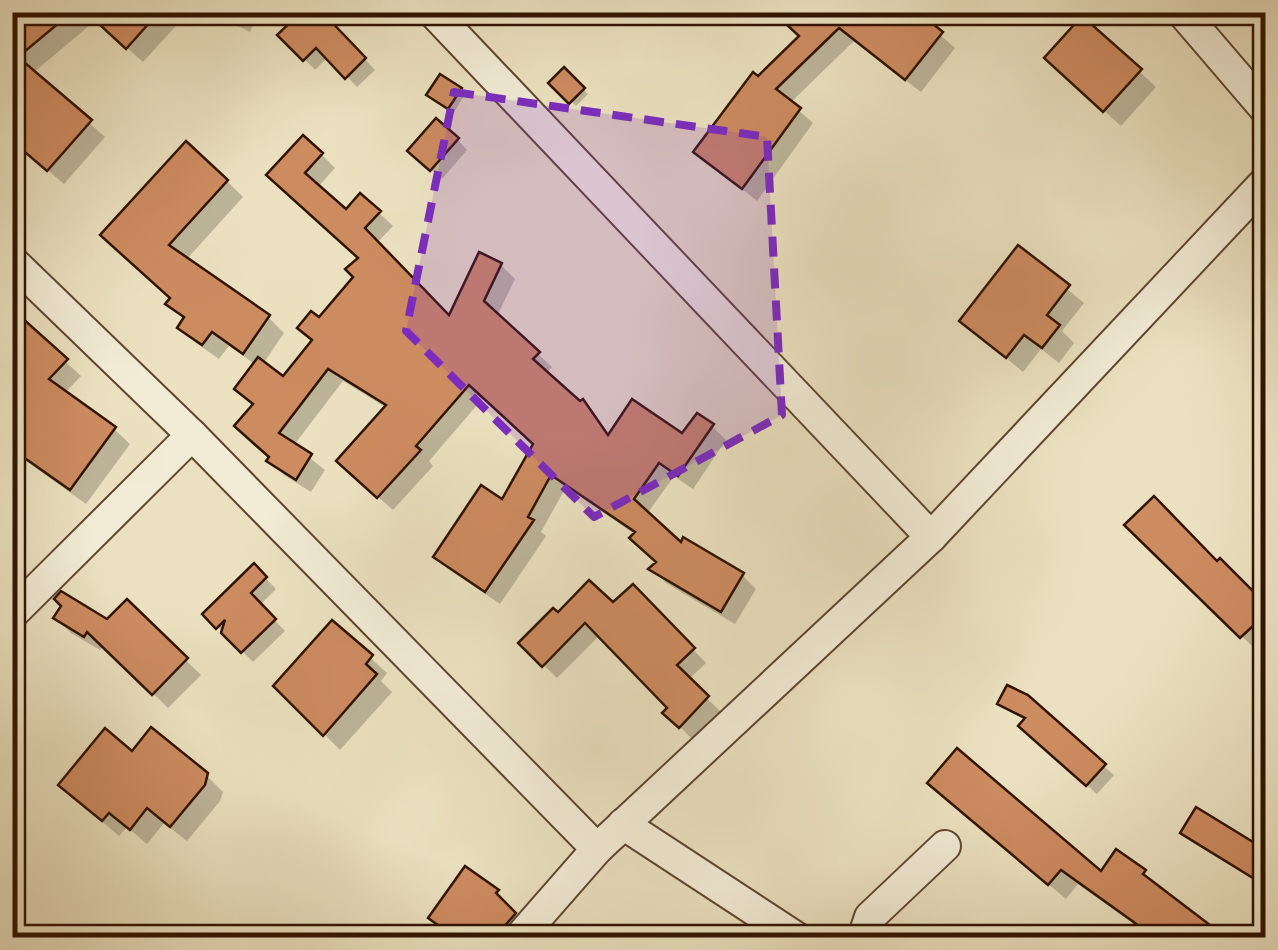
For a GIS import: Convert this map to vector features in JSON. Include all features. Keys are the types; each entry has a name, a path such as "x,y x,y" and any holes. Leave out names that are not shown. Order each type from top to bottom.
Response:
{"street":[{"path":"434,12 930,537"},
{"path":"1182,12 1266,110"},
{"path":"519,938 597,848 930,537 1266,181"},
{"path":"12,261 192,435 597,848"},
{"path":"12,614 192,435"},
{"path":"622,824 797,938"},
{"path":"863,938 870,917 945,846"}],"highlighted area":[{"path":"454,92 767,137 782,415 594,517 406,331"}],"building":[{"path":"12,12 72,12 18,57 92,120 47,171 12,141"},
{"path":"86,12 159,12 126,49"},
{"path":"301,12 322,12 366,58 345,79 316,48 303,61 277,35"},
{"path":"773,12 918,12 943,32 905,80 839,28 776,89 801,108 742,189 693,152 753,72 758,76 799,36"},
{"path":"1082,16 1142,69 1103,112 1044,58"},
{"path":"564,67 585,88 569,104 548,83"},
{"path":"440,74 462,88 448,109 426,95"},
{"path":"436,118 459,138 430,171 407,151"},
{"path":"303,135 323,153 305,173 346,209 360,193 381,211 365,228 449,315 479,252 502,263 484,301 540,352 533,359 580,401 583,399 608,435 632,399 682,433 697,413 714,424 678,476 659,463 634,499 681,542 683,537 744,573 721,612 648,569 656,562 629,538 635,532 551,475 528,517 534,520 485,592 433,557 481,485 502,499 533,444 469,385 416,446 421,450 377,498 336,461 386,405 328,369 279,433 312,454 296,480 266,461 269,457 234,426 253,404 234,389 258,357 283,376 312,340 297,328 311,311 319,317 353,277 345,269 358,258 266,175"},
{"path":"186,141 228,180 169,245 270,315 243,354 212,332 202,345 177,328 184,317 165,304 170,298 100,235"},
{"path":"1018,245 1070,285 1047,315 1060,325 1042,348 1024,335 1006,358 959,321"},
{"path":"12,309 68,359 49,379 116,427 70,490 12,449"},
{"path":"1154,496 1217,561 1220,558 1266,604 1266,614 1240,638 1124,525"},
{"path":"254,563 267,577 251,593 276,619 241,653 221,633 225,620 216,629 202,614"},
{"path":"589,580 613,602 633,584 695,648 677,665 709,696 679,728 662,713 667,708 585,623 542,667 518,643 553,608 558,612"},
{"path":"61,591 107,619 127,599 188,658 152,695 87,632 84,637 53,618 61,606 54,599"},
{"path":"332,620 373,655 366,664 377,674 323,736 273,686"},
{"path":"1007,685 1028,695 1106,764 1086,786 1018,726 1025,718 997,704"},
{"path":"151,727 208,773 205,785 170,827 147,808 130,830 109,813 102,821 58,785 105,728 132,751"},
{"path":"957,748 1101,871 1116,849 1227,938 1156,938 1061,870 1048,885 927,783"},
{"path":"1196,807 1266,850 1266,886 1180,833"},
{"path":"465,866 499,890 496,893 516,913 494,938 456,938 428,918"}]}
